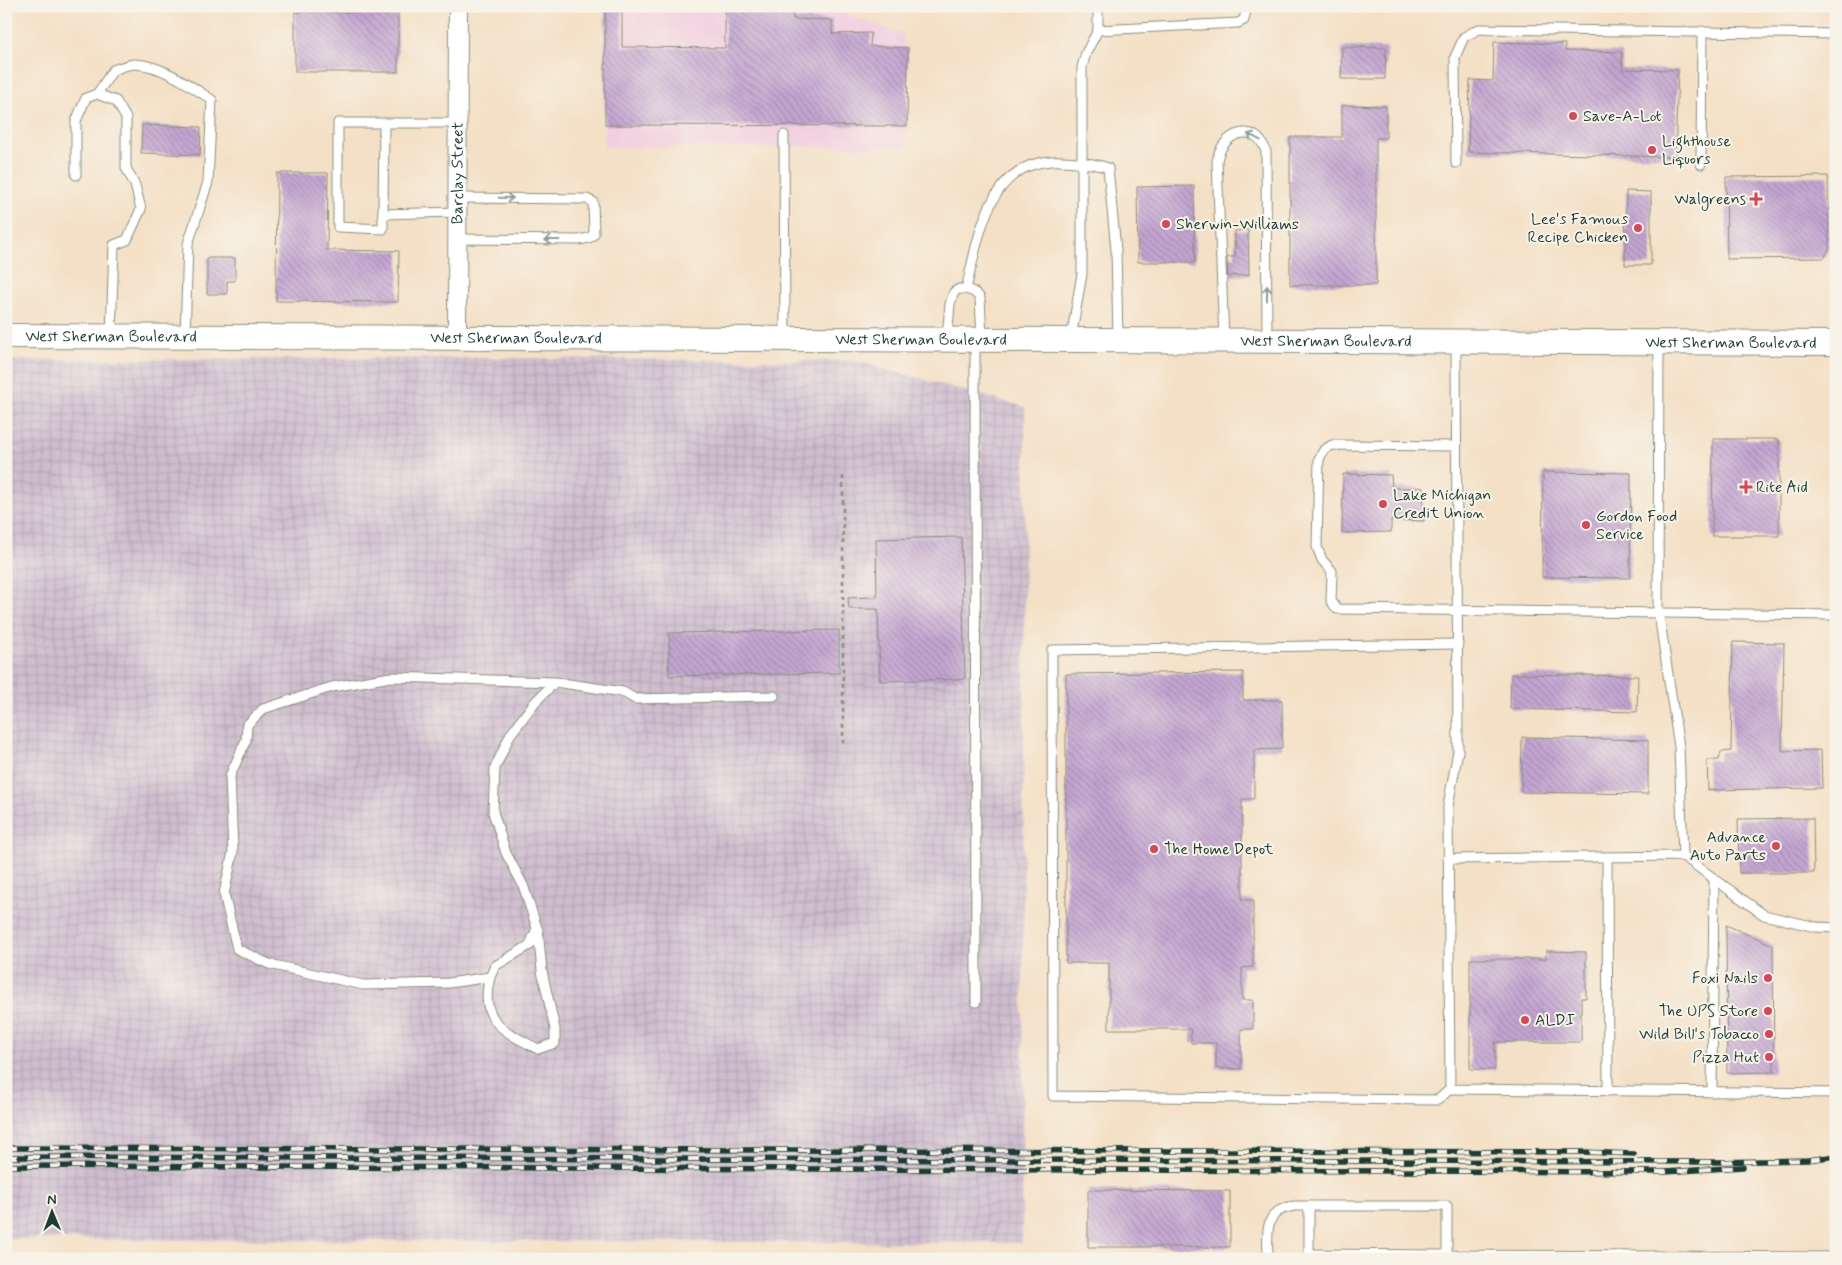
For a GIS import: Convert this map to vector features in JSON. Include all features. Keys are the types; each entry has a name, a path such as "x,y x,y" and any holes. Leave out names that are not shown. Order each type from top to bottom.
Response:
{"main road":[{"name":"West Sherman Boulevard","path":"6,336 1836,343"}],"street":[{"name":"Barclay Street","path":"457,339 458,6"}],"lane":[{"path":"1071,341 1082,274 1082,66 1086,53 1098,30 1098,6"},
{"path":"1098,30 1238,23 1244,20 1247,6"},
{"path":"1456,163 1455,57 1464,37 1479,29 1836,34"},
{"path":"1701,164 1702,31"},
{"path":"76,175 76,121 86,98 97,94 112,70 135,64 165,72 212,100 208,182 188,244 185,337"},
{"path":"97,94 116,101 126,118 126,168 135,185 141,209 127,240 114,245 111,337"},
{"path":"384,123 383,229 338,227 338,124 384,123 458,123"},
{"path":"1224,341 1217,161 1222,144 1230,137 1247,133 1264,143 1266,152 1267,342"},
{"path":"784,135 786,340"},
{"path":"966,289 982,224 992,199 1003,183 1020,170 1034,163 1050,160 1082,162 1108,168 1116,250 1118,341"},
{"path":"383,214 458,205 587,199 592,202 594,234 589,238 580,240 457,239"},
{"path":"947,340 952,297 959,289 966,289 976,293 980,298 978,340 976,1002"},
{"path":"1450,1089 1448,806 1458,751 1456,342"},
{"path":"1659,343 1659,614 1679,747 1682,856"},
{"path":"1456,446 1332,445 1324,450 1319,459 1317,547 1322,560 1332,571 1331,601 1337,609 1457,612 1836,615"},
{"path":"1458,644 1052,650 1053,1096 1438,1100 1450,1089 1836,1093"},
{"path":"490,977 449,983 363,985 269,964 236,949 224,894 233,852 230,776 246,740 247,726 263,709 332,687 391,677 555,682 623,692 636,699 774,696"},
{"path":"537,928 530,946 496,966 490,977 486,992 489,1015 504,1031 538,1050 555,1043 555,1029 542,971 537,928 523,885 506,853 493,812 495,768 510,735 535,702 555,682"},
{"path":"1448,859 1682,856 1764,915 1816,927 1836,928"},
{"path":"1606,857 1608,1091"},
{"path":"1712,1092 1714,879"},
{"path":"1309,1206 1309,1257 1427,1257 1447,1255 1730,1258 1836,1257"},
{"path":"1268,1259 1268,1223 1271,1218 1281,1209 1287,1207 1309,1206 1448,1206 1447,1255"}],"path":[{"path":"843,476 843,743"}],"shaded area":[{"path":"605,6 827,6 833,10 903,34 905,147 604,147"},
{"path":"480,358 855,361 1025,407 1022,1243 6,1239 6,360"}],"building":[{"path":"605,6 622,6 622,47 725,48 725,6 793,6 793,19 832,20 832,34 871,33 870,46 908,48 907,126 605,125"},
{"path":"295,12 398,12 398,72 295,72"},
{"name":"Save-A-Lot","path":"1494,42 1565,44 1565,51 1622,52 1622,69 1678,70 1675,157 1468,152 1470,80 1493,81"},
{"path":"1342,47 1386,48 1385,79 1341,79"},
{"path":"1342,105 1386,106 1386,138 1376,138 1376,285 1290,285 1290,137 1342,137"},
{"path":"142,125 201,127 200,155 141,153"},
{"path":"277,173 328,173 327,250 399,251 398,302 276,301"},
{"name":"Walgreens","path":"1828,176 1829,249 1824,258 1727,259 1726,177"},
{"name":"Sherwin-Williams","path":"1194,186 1195,262 1138,262 1137,187"},
{"name":"Lee's Famous Recipe Chicken","path":"1626,191 1651,192 1651,265 1625,265"},
{"path":"1248,230 1249,275 1228,276 1227,257 1235,257 1235,231"},
{"path":"207,258 235,258 235,281 227,281 227,294 207,294"},
{"name":"Rite Aid","path":"1713,439 1779,439 1779,536 1712,536"},
{"name":"Gordon Food Service","path":"1543,472 1631,473 1630,578 1542,577"},
{"name":"Lake Michigan Credit Union","path":"1343,474 1391,475 1392,488 1423,488 1424,521 1391,520 1391,532 1342,533"},
{"path":"961,537 965,679 880,681 878,609 849,609 848,598 877,597 876,539"},
{"path":"839,630 839,673 669,676 669,633"},
{"path":"1733,642 1784,643 1782,751 1821,750 1822,788 1708,790 1707,760 1719,760 1721,752 1731,751"},
{"name":"The Home Depot","path":"1243,672 1243,700 1282,700 1282,749 1254,750 1254,799 1242,799 1242,900 1253,900 1253,967 1242,968 1242,1000 1253,1000 1253,1029 1241,1029 1241,1069 1216,1068 1216,1043 1191,1043 1191,1029 1109,1029 1109,963 1066,963 1066,674"},
{"path":"1511,674 1638,676 1637,712 1510,709"},
{"path":"1522,737 1648,740 1648,794 1521,792"},
{"name":"Advance Auto Parts","path":"1813,818 1814,873 1739,873 1738,819"},
{"path":"1726,925 1773,945 1774,1072 1727,1073"},
{"name":"ALDI","path":"1546,951 1586,952 1586,998 1581,998 1581,1042 1495,1042 1495,1070 1470,1069 1470,959 1546,959"},
{"path":"1088,1190 1230,1191 1230,1247 1088,1247"}],"railway":[{"path":"6,1148 1583,1152 1634,1154"},
{"path":"6,1157 1715,1162 1808,1160 1836,1156"},
{"path":"6,1166 1665,1172 1743,1167"}],"place":[{"name":"Save-A-Lot","path":"1573,116"},
{"name":"Lighthouse Liquors","path":"1652,150"},
{"name":"Walgreens","path":"1756,199"},
{"name":"Sherwin-Williams","path":"1166,224"},
{"name":"Lee's Famous Recipe Chicken","path":"1638,228"},
{"name":"Rite Aid","path":"1746,487"},
{"name":"Lake Michigan Credit Union","path":"1383,504"},
{"name":"Gordon Food Service","path":"1586,525"},
{"name":"Advance Auto Parts","path":"1776,846"},
{"name":"The Home Depot","path":"1154,849"},
{"name":"Foxi Nails","path":"1768,978"},
{"name":"The UPS Store","path":"1768,1011"},
{"name":"ALDI","path":"1525,1020"},
{"name":"Wild Bill's Tobacco","path":"1769,1034"},
{"name":"Pizza Hut","path":"1769,1057"}]}
